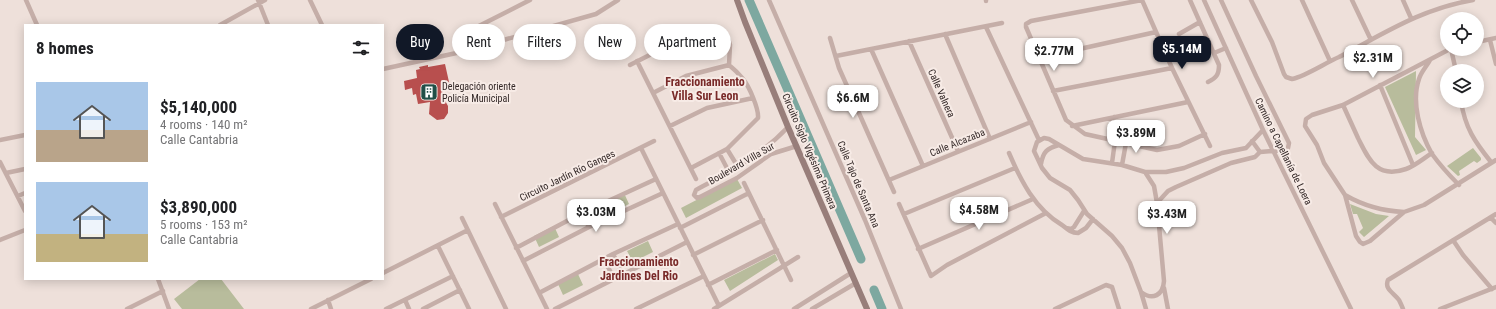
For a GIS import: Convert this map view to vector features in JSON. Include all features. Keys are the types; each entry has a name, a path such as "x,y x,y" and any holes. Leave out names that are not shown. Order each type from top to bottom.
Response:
{"main road":[{"name":"Circuito Siglo Vigésima Primera","path":"737,0 788,127 866,309"}],"street":[{"path":"26,0 37,24"},
{"path":"222,24 265,0"},
{"path":"310,0 322,24"},
{"path":"483,24 530,0"},
{"path":"505,40 596,14 618,0"},
{"name":"Calle Tajo de Santa Ana","path":"769,0 865,220 901,309"},
{"path":"1204,134 1179,146 1162,150 1085,134 1072,126 1066,120 1039,58 1026,27 1028,22 1142,0 1172,68 1210,146"},
{"path":"1190,0 1219,65 1219,73 1215,79 1208,82"},
{"name":"Camino a Capellanía de Loera","path":"1204,0 1263,130 1351,309"},
{"path":"1157,203 1168,191 1231,163 1255,157 1260,152 1274,152 1286,150 1288,148 1289,143 1221,0"},
{"path":"1250,0 1272,42 1286,77 1295,78 1411,18 1446,2 1473,0"},
{"path":"1302,0 1330,61"},
{"path":"1352,0 1371,40"},
{"path":"1403,0 1411,18"},
{"path":"259,2 268,24"},
{"path":"1179,34 1200,22"},
{"path":"836,56 1002,23"},
{"path":"986,27 1039,140"},
{"path":"630,65 685,38 713,31 722,31 727,35 730,42 729,65 744,80 758,111 758,118 727,149 691,168"},
{"path":"1039,58 1156,32"},
{"path":"945,34 990,139"},
{"path":"830,38 838,68 894,192"},
{"path":"1484,41 1496,38"},
{"path":"1490,40 1496,64"},
{"name":"Calle Valnera","path":"908,41 958,152"},
{"path":"1214,53 1226,48"},
{"path":"871,49 923,166"},
{"path":"384,69 452,54"},
{"path":"1440,54 1343,105 1307,118 1305,123 1317,145 1324,163 1345,195 1356,236 1360,242 1363,244 1370,241 1404,212 1424,205 1494,161 1474,141 1468,129 1462,108"},
{"path":"1431,59 1419,80 1416,98 1420,125 1432,153 1458,185"},
{"path":"637,61 696,179"},
{"path":"653,93 686,76 729,65"},
{"path":"1053,90 1172,68"},
{"path":"1380,85 1413,165"},
{"path":"670,126 706,108 753,98"},
{"path":"1072,126 1188,102"},
{"path":"1343,105 1369,160 1374,165 1388,171 1396,172 1413,165 1432,153"},
{"path":"1112,163 1117,141 1111,130 1114,117"},
{"name":"Calle Alcazaba","path":"889,180 1031,122"},
{"name":"Boulevard Villa Sur","path":"788,127 766,148 730,172 696,190 694,192 695,197 700,197 737,178 771,154 797,146"},
{"path":"1146,309 1142,292 1122,248 1112,236 1084,212 1078,200 1070,190 1050,178 1040,164 1034,151 1034,147 1039,140 1044,138 1049,139 1083,159 1122,165 1145,172 1166,172 1184,168 1222,153 1246,148 1263,130"},
{"path":"0,140 24,135"},
{"name":"Circuito Jardín Río Ganges","path":"501,217 654,141"},
{"path":"1252,141 1260,152"},
{"path":"1122,165 1126,143"},
{"path":"1040,164 1042,155 1046,150 1059,145"},
{"path":"641,148 704,276 716,308 798,257"},
{"path":"766,148 771,154"},
{"path":"727,149 738,167"},
{"path":"719,153 730,172"},
{"path":"1009,153 1015,168 1033,199 1051,218 1071,232 1078,233 1086,228 1093,219"},
{"path":"0,162 24,209"},
{"path":"904,214 1015,168"},
{"path":"6,173 24,169"},
{"path":"1145,172 1154,186 1157,203 1164,288 1168,309"},
{"path":"516,248 582,213 656,179"},
{"path":"744,183 791,280"},
{"path":"18,196 24,193"},
{"path":"523,262 597,223 663,193"},
{"path":"539,293 604,258 679,226 749,193"},
{"path":"1345,195 1369,207 1383,211 1404,212"},
{"path":"918,249 1033,199"},
{"path":"495,204 547,309"},
{"path":"899,204 931,276 947,265 1046,213"},
{"path":"591,209 597,223"},
{"path":"1066,228 1068,229 1074,227 1084,212"},
{"path":"582,213 589,227"},
{"path":"1403,309 1398,299 1388,288 1388,280 1496,214"},
{"path":"462,218 504,308"},
{"path":"1491,218 1496,223"},
{"path":"694,255 763,220"},
{"path":"1,238 24,230"},
{"path":"384,273 468,230"},
{"path":"1440,309 1494,288 1464,255 1453,240"},
{"path":"555,309 687,242"},
{"path":"438,246 469,309"},
{"path":"708,285 777,250"},
{"path":"613,254 624,274"},
{"path":"604,258 614,279"},
{"path":"794,309 851,273"},
{"path":"386,309 397,307 405,300 453,276"},
{"path":"638,309 704,276"},
{"path":"158,280 169,309"},
{"path":"311,309 370,280"},
{"path":"812,309 856,283"},
{"path":"1055,309 1106,285 1112,287 1119,309"},
{"path":"1142,292 1150,296 1157,295 1164,288"},
{"path":"423,309 460,290"},
{"path":"127,309 163,291"},
{"path":"328,300 331,309"},
{"path":"405,300 409,309"}],"green space":[{"path":"1416,71 1415,137 1426,150 1416,155 1385,87"},
{"path":"1473,148 1481,160 1477,163 1474,161 1459,171 1460,175 1458,176 1447,166"},
{"path":"737,179 742,188 686,218 681,208"},
{"path":"624,193 629,204 609,214 603,203"},
{"path":"1350,204 1376,214 1389,216 1364,237 1359,232 1363,228 1357,214 1353,214"},
{"path":"554,226 559,237 539,247 534,236"},
{"path":"648,241 653,252 633,262 627,251"},
{"path":"775,254 778,260 730,291 724,280"},
{"path":"578,274 583,285 563,295 558,284"},
{"path":"199,280 222,280 244,309 182,309 174,299"}],"building":[{"name":"Delegación oriente Policía Municipal","path":"445,64 452,88 445,89 447,99 444,99 448,106 448,113 444,119 437,120 429,114 430,102 418,104 416,94 413,95 412,88 405,90 404,81 417,78 416,70 420,69 419,67"}],"waterway":[{"path":"749,0 861,259"},
{"path":"874,290 882,309"}],"place":[{"name":"Delegación oriente Policía Municipal","path":"429,92"}],"district":[{"name":"Fraccionamiento Villa Sur Leon","path":"705,89"},
{"name":"Fraccionamiento Jardines Del Rio","path":"639,269"}]}
